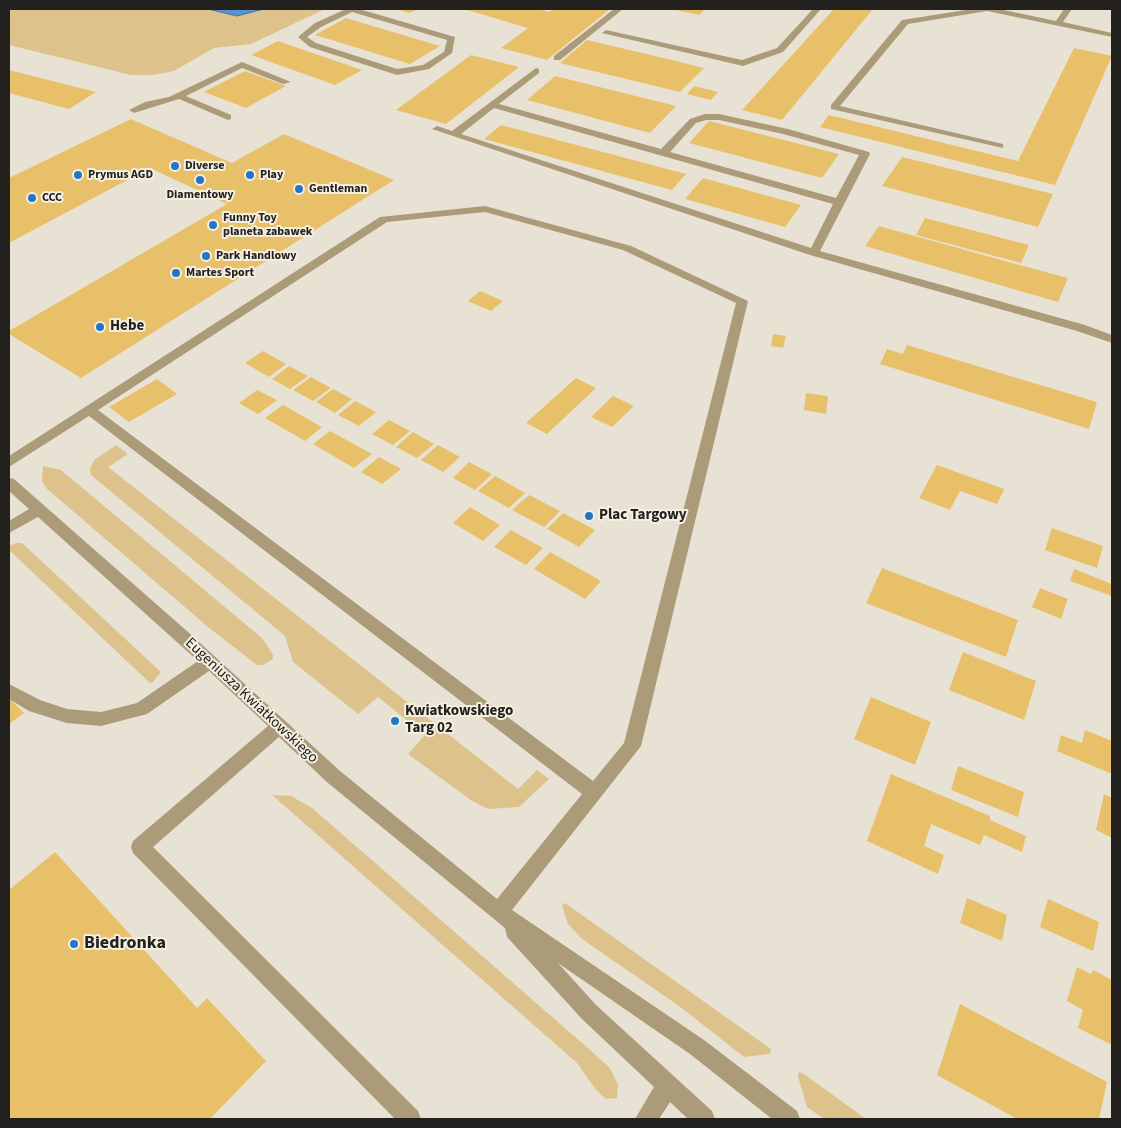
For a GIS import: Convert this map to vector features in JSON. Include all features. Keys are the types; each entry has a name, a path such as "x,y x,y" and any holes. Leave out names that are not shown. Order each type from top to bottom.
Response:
{"street":[{"path":"352,9 452,39 448,53 426,67 398,72 313,46 302,37 318,25 352,9"},
{"path":"557,58 619,9"},
{"path":"606,33 742,63 780,50 818,9"},
{"path":"1000,146 834,107 905,22 987,9 1112,35"},
{"path":"1058,24 1068,9"},
{"path":"134,110 179,96 242,66 286,82"},
{"path":"454,134 536,72"},
{"path":"179,96 228,117"},
{"path":"492,105 839,202"},
{"path":"663,153 693,121 705,117 719,117 785,131 865,154 814,253"},
{"path":"437,129 814,253 1081,328 1112,340"},
{"path":"9,462 384,219 485,210 627,248 742,301 632,746 498,912"},
{"path":"90,410 594,793"},
{"name":"Eugeniusza Kwiatkowskiego","path":"9,483 210,662 349,790 498,912"},
{"path":"9,528 38,510"},
{"path":"9,691 35,706 67,716 101,719 141,709 176,687 210,662"},
{"path":"278,726 140,847 410,1119"},
{"path":"498,912 589,1012 667,1087 704,1119"},
{"path":"498,912 689,1042 789,1119"},
{"path":"646,1119 667,1087"}],"shaded area":[{"path":"9,9 208,9 237,16 264,9 325,9 251,44 214,48 174,71 153,75 131,75 9,45"},
{"path":"116,445 128,454 108,467 518,789 537,770 549,779 519,807 488,809 472,801 408,754 425,735 378,697 358,714 293,662 285,636 91,475 90,469 94,460"},
{"path":"43,466 61,470 263,639 273,655 273,659 263,665 257,665 208,627 46,488 42,481"},
{"path":"22,543 161,672 153,682 150,683 9,550 9,546"},
{"path":"272,795 291,796 312,808 589,1049 610,1068 618,1085 617,1098 606,1099 596,1090 577,1063"},
{"path":"565,903 771,1049 770,1054 744,1057 679,1006 582,939 568,924 562,905"},
{"path":"799,1072 866,1119 824,1119 807,1107 798,1077"}],"water":[{"path":"208,9 264,9 237,16"}],"building":[{"path":"396,9 418,9 409,13"},
{"path":"464,9 538,9 549,12 553,9 610,9 547,60 501,48 528,28"},
{"path":"672,9 705,9 699,15"},
{"path":"834,9 873,9 782,120 742,110"},
{"path":"346,18 440,46 410,64 315,35"},
{"path":"587,40 704,68 680,92 560,63"},
{"path":"278,41 362,70 335,85 251,55"},
{"path":"1074,48 1112,56 1055,185 820,127 829,115 1018,161"},
{"path":"471,55 519,67 446,124 396,110"},
{"path":"9,70 96,92 69,109 9,93"},
{"path":"245,71 286,86 246,108 204,92"},
{"path":"555,76 676,106 650,133 527,100"},
{"path":"694,86 718,92 711,100 687,94"},
{"name":"Park Handlowy","path":"131,119 232,163 284,134 394,180 81,378 9,334 9,331 227,204 150,168 9,243 9,178"},
{"path":"709,121 839,154 822,178 689,143"},
{"path":"501,125 686,174 672,190 484,139"},
{"path":"902,157 1053,194 1038,227 882,186"},
{"path":"703,178 801,205 785,227 685,199"},
{"path":"925,218 1029,245 1021,263 916,235"},
{"path":"879,226 1068,278 1058,302 865,246"},
{"path":"480,291 503,301 491,311 468,301"},
{"path":"773,334 786,336 783,348 771,346"},
{"path":"907,345 1097,402 1089,429 880,364 887,349 903,354"},
{"path":"263,351 286,364 269,377 245,363"},
{"path":"289,366 308,376 290,389 272,379"},
{"path":"311,377 331,388 313,401 293,390"},
{"path":"576,378 596,388 547,434 526,423"},
{"path":"157,379 177,394 129,422 109,407"},
{"path":"333,389 352,399 335,413 316,402"},
{"path":"257,390 277,400 258,414 239,403"},
{"path":"806,393 828,396 826,414 804,410"},
{"path":"613,396 634,406 612,427 591,417"},
{"path":"355,401 376,412 359,426 338,415"},
{"path":"283,405 322,427 305,441 265,418"},
{"path":"389,420 410,431 393,445 372,434"},
{"path":"330,431 372,454 354,468 313,444"},
{"path":"413,432 434,444 417,458 396,447"},
{"path":"438,445 460,457 443,472 421,460"},
{"path":"379,457 401,469 382,484 361,472"},
{"path":"469,462 492,474 475,490 453,478"},
{"path":"937,465 1004,489 997,504 960,491 950,510 919,498"},
{"path":"495,476 525,493 509,508 478,491"},
{"path":"529,495 560,511 544,527 512,510"},
{"path":"470,507 500,525 483,541 453,523"},
{"path":"563,513 595,530 579,547 547,529"},
{"path":"1052,528 1103,546 1097,568 1045,550"},
{"path":"511,530 543,548 526,565 494,547"},
{"path":"550,552 601,581 585,599 534,569"},
{"path":"882,568 1018,620 1006,657 866,603"},
{"path":"1074,569 1112,584 1112,596 1070,581"},
{"path":"1040,588 1068,599 1061,619 1032,607"},
{"path":"963,652 1036,681 1024,720 949,690"},
{"path":"871,697 931,722 915,765 854,739"},
{"path":"9,698 24,713 9,724"},
{"path":"1085,730 1112,741 1112,774 1057,751 1061,735 1082,743"},
{"path":"958,766 1024,792 1018,817 951,790"},
{"path":"891,774 990,816 990,820 1026,836 1022,852 984,835 980,845 931,824 924,846 944,855 938,874 867,841"},
{"path":"1104,794 1112,798 1112,838 1096,830"},
{"name":"Biedronka","path":"55,852 197,1008 207,998 266,1061 210,1119 12,1119 9,1116 9,890"},
{"path":"967,898 1007,915 1002,941 960,923"},
{"path":"1048,899 1099,922 1093,951 1040,927"},
{"path":"1077,967 1091,974 1093,970 1112,980 1112,1045 1078,1028 1083,1010 1067,1001"},
{"path":"960,1004 1107,1082 1099,1119 1017,1119 937,1075"}],"place":[{"name":"Diverse","path":"175,166"},
{"name":"Prymus AGD","path":"78,175"},
{"name":"Play","path":"250,175"},
{"name":"Diamentowy","path":"200,180"},
{"name":"Gentleman","path":"299,189"},
{"name":"CCC","path":"32,198"},
{"name":"Funny Toy planeta zabawek","path":"213,225"},
{"name":"Park Handlowy","path":"206,256"},
{"name":"Martes Sport","path":"176,273"},
{"name":"Hebe","path":"100,327"},
{"name":"Plac Targowy","path":"589,516"},
{"name":"Kwiatkowskiego Targ 02","path":"395,721"},
{"name":"Biedronka","path":"74,944"}]}
